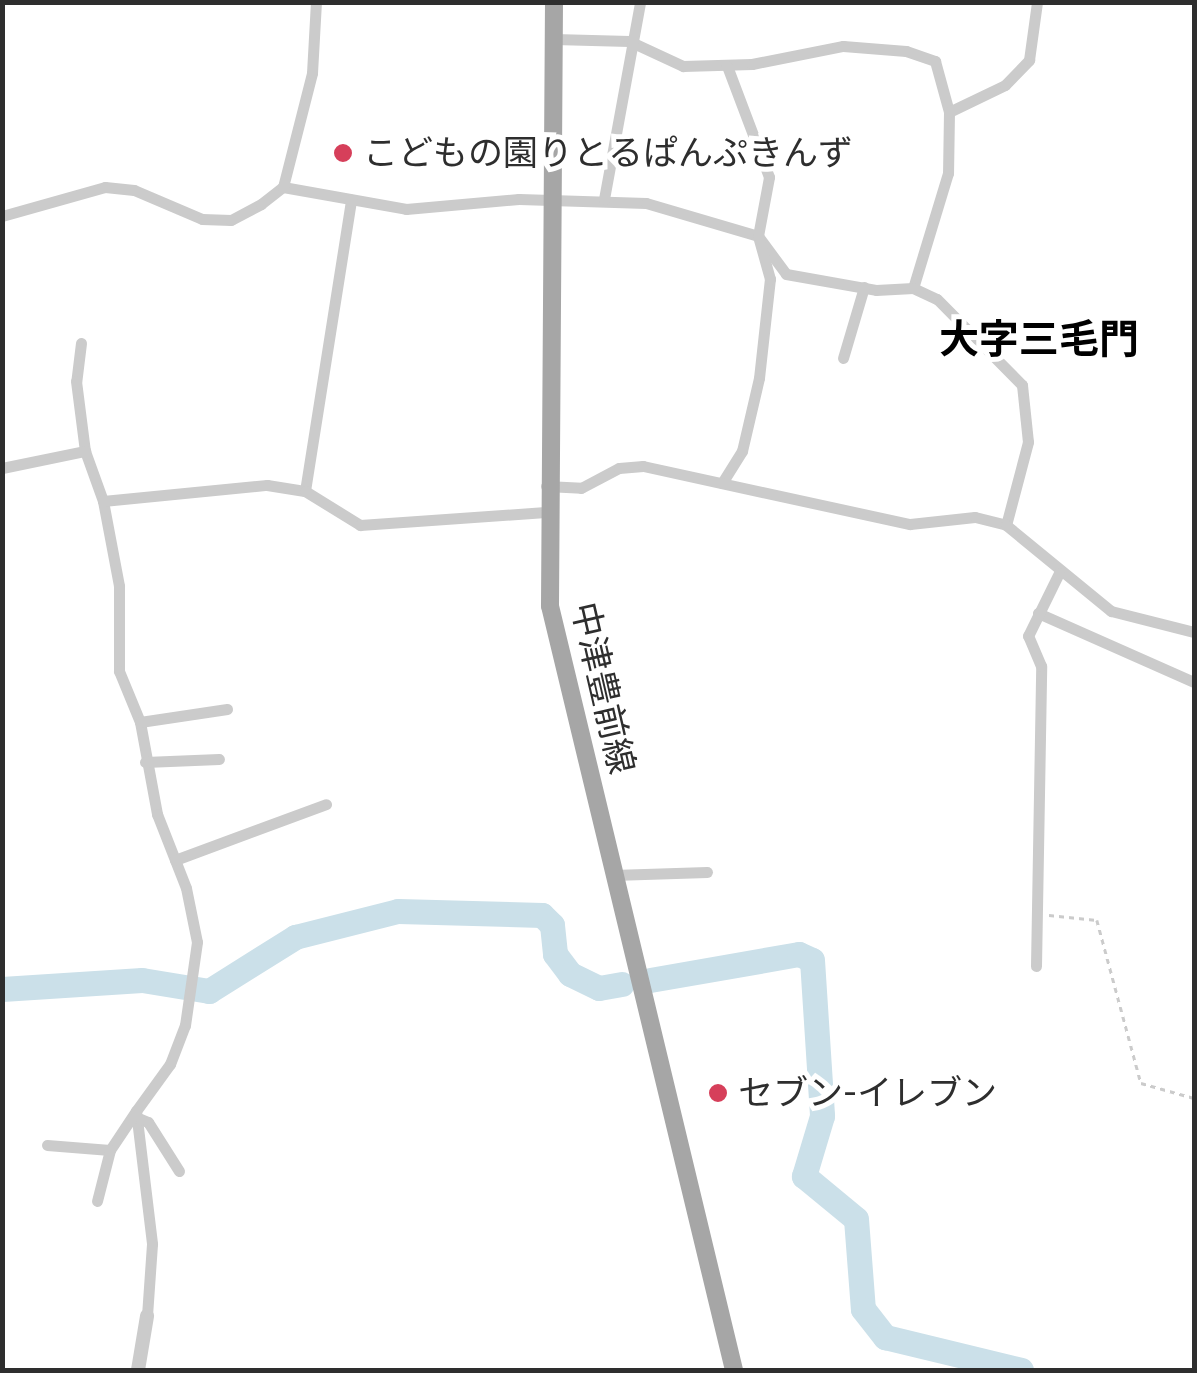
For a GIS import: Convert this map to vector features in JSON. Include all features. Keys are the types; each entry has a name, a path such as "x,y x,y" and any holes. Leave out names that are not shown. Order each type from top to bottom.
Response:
{"main road":[{"name":"中津豊前線","path":"554,2 546,486 550,606 734,1370"}],"street":[{"path":"2,216 106,187 134,190 180,214 231,220 283,186 312,73 316,2"},
{"path":"604,199 640,2"},
{"path":"949,112 1005,85 1028,60 1037,2"},
{"path":"554,39 630,42 683,66 727,66 816,48 906,50 935,62 949,112 948,172 912,288"},
{"path":"722,483 742,451 760,378 770,280 758,236 769,176 727,66"},
{"path":"283,186 406,208 549,198 604,199 689,212 758,236 786,274 864,287 912,288 937,299 1022,385 1028,442 1006,526"},
{"path":"305,492 352,200"},
{"path":"843,358 864,287"},
{"path":"81,343 76,381 85,452 103,501 119,586 120,671 140,722 145,762 197,942 196,969 170,1064 110,1150 96,1201"},
{"path":"2,468 85,452"},
{"path":"546,486 582,488 618,468 643,466 910,524 975,516 1006,526 1059,573 1112,611 1194,632"},
{"path":"103,501 242,486 305,492 330,511 376,526 431,516 546,512"},
{"path":"1036,966 1041,666 1028,636 1059,573"},
{"path":"1038,614 1194,682"},
{"path":"140,722 226,709"},
{"path":"145,762 220,759"},
{"path":"175,860 326,804"},
{"path":"612,875 707,872"},
{"path":"136,1114 148,1122 180,1170"},
{"path":"136,1114 152,1244 138,1370"},
{"path":"47,1145 110,1150"}],"path":[{"path":"1037,914 1097,920 1141,1082 1194,1098"}],"waterway":[{"path":"2,989 142,980 209,991 295,937 398,911 542,915 552,925 555,954 570,974 599,988 622,984"},
{"path":"650,980 799,954 812,960 822,1116 804,1176 856,1219 863,1309 885,1337 1021,1370"}],"place":[{"name":"こどもの園りとるぱんぷきんず","path":"343,153"},
{"name":"セブン-イレブン","path":"718,1093"}],"district":[{"name":"大字三毛門","path":"1039,340"}]}
